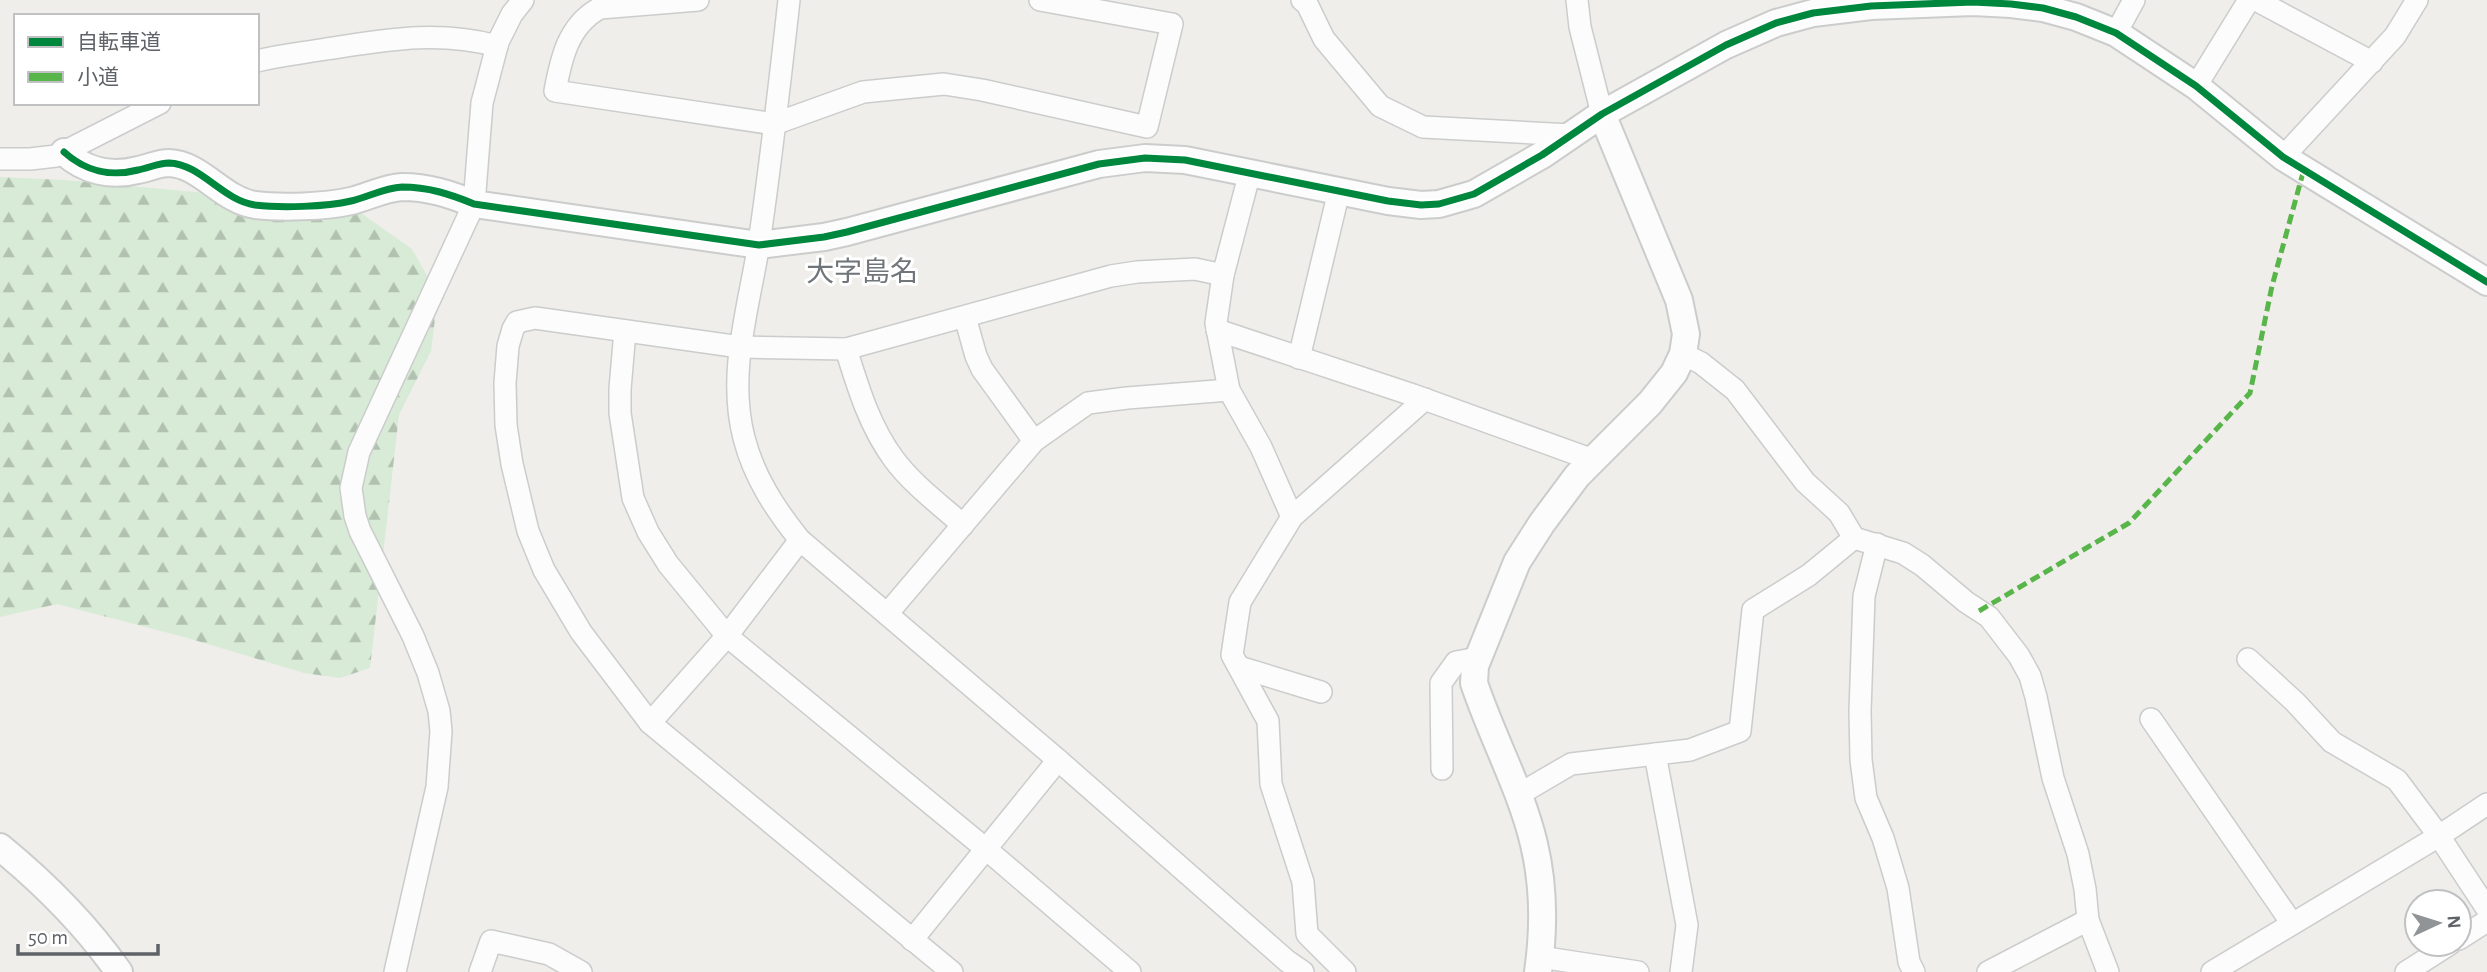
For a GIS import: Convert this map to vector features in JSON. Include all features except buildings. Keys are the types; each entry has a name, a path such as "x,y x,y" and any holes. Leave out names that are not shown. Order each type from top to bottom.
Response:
{"street":[{"path":"395,972 437,787 441,731 439,711 428,673 413,636 360,531 351,502 351,488 359,452 474,204 482,103 497,46 512,14 523,0"},
{"path":"698,0 600,8 587,15 565,47 555,92 774,124 863,92 944,84 1147,127 1171,24 1040,0"},
{"path":"789,0 759,245 740,347 739,406 744,438 768,497 800,540 1303,972"},
{"path":"1302,0 1307,4 1324,39 1380,106 1423,127 1571,135"},
{"path":"1577,0 1580,27 1602,114 1679,300 1686,334 1683,354 1674,373 1650,403 1577,476 1517,562 1478,658 1474,683 1534,842 1543,922 1539,965 1638,972"},
{"path":"2116,33 2134,0"},
{"path":"2196,86 2249,0"},
{"path":"2256,0 2372,62"},
{"path":"2283,157 2395,36 2417,0"},
{"path":"64,152 83,166 108,174 137,171 159,164 176,164 204,177 216,188 237,200 252,205 290,206 347,202 385,189 404,187 443,191 474,204 759,245 847,232 1126,159 1185,160 1406,204 1439,204 1474,194 1542,155 1602,114 1726,45 1776,23 1813,13 1871,6 1973,2 2011,4 2043,8 2076,17 2116,33 2196,86 2283,157 2487,282"},
{"path":"259,61 377,41 434,36 497,46"},
{"path":"0,159 43,159 64,152 156,105"},
{"path":"1250,172 1217,303 1217,330 1229,390 1248,422 1292,517"},
{"path":"1299,358 1339,191"},
{"path":"952,972 650,723 581,632 544,570 528,531 512,464 506,425 505,383 508,346 513,329 517,322 535,318 740,347 846,349 1058,290 1136,272 1195,269 1223,275"},
{"path":"965,317 982,369 1034,441"},
{"path":"1217,330 1425,399 1593,460"},
{"path":"625,331 620,413 633,498 648,532 668,564 727,636 986,849 1130,972"},
{"path":"846,349 868,414 893,458 962,525"},
{"path":"1683,354 1701,363 1735,390 1805,482 1839,513 1854,538 1903,553 1922,565 1966,602 1989,617 2019,656 2030,676 2036,697 2053,778 2078,854 2088,920 2108,972"},
{"path":"887,614 1034,441 1088,403 1229,390"},
{"path":"1345,972 1307,934 1303,882 1271,783 1268,721 1232,655 1241,602 1292,517 1425,399"},
{"path":"1518,794 1571,764 1690,750 1741,731 1753,610 1810,575 1854,538"},
{"path":"650,723 727,636 800,540"},
{"path":"1877,544 1864,596 1861,761 1866,799 1883,838 1898,888 1909,961 1914,972"},
{"path":"1442,769 1441,683 1456,662 1478,658"},
{"path":"2248,659 2295,702 2332,742 2397,780 2439,836 2487,909"},
{"path":"1239,667 1321,692"},
{"path":"2151,719 2291,922"},
{"path":"1655,754 1687,925 1681,972"},
{"path":"912,940 1058,760"},
{"path":"2212,972 2291,922 2439,836 2487,804"},
{"path":"0,847 27,869 100,945 119,972"},
{"path":"2001,969 2088,920"},
{"path":"480,972 491,941 549,954 581,972"},
{"path":"2406,972 2428,958"}],"green space":[{"path":"0,177 64,180 351,206 412,249 438,295 431,351 399,415 370,668 340,678 304,673 184,637 57,604 0,617"}],"marked path":[{"path":"1979,611 2129,523 2250,393 2272,286 2304,169"}],"cycle path":[{"path":"64,152 81,164 99,171 118,173 165,163 181,165 202,175 243,202 255,205 329,205 389,189 412,187 439,192 474,204 759,245 847,232 1099,164 1145,158 1185,160 1388,201 1439,204 1474,194 1542,155 1602,114 1726,45 1776,23 1813,13 1871,6 1973,2 2011,4 2043,8 2076,17 2116,33 2196,86 2283,157 2487,282"}],"district":[{"name":"大字島名","path":"862,271"}]}
